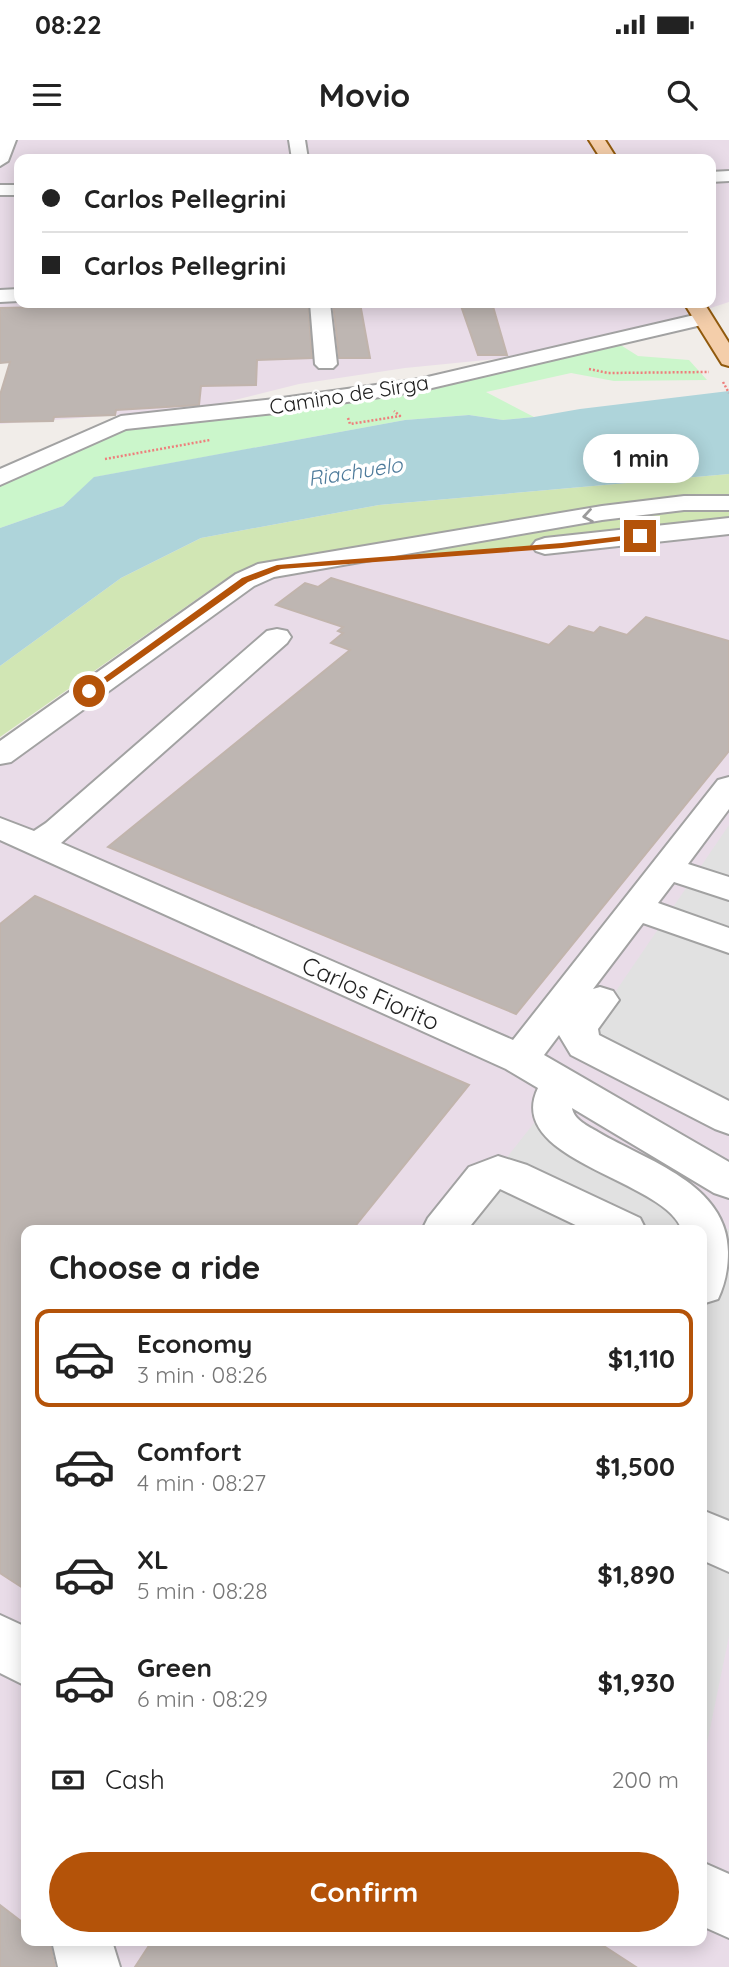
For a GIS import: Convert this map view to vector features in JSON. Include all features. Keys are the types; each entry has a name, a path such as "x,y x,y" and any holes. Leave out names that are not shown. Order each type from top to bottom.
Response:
{"main road":[{"path":"704,311 729,360"}],"street":[{"path":"0,161 8,140"},
{"path":"320,308 326,364"},
{"name":"Camino de Sirga","path":"0,478 121,423 275,407 419,384 704,311"},
{"path":"0,755 245,580 267,570 619,511 729,503"},
{"path":"662,506 657,512 660,520 683,531"},
{"path":"619,511 640,522 643,530 640,536"},
{"path":"295,564 562,545 729,526"},
{"path":"36,844 58,830 277,637"},
{"path":"520,1059 729,787"},
{"name":"Carlos Fiorito","path":"0,828 520,1059 729,1181"},
{"path":"667,868 729,889"},
{"path":"636,908 729,941"},
{"path":"600,1000 579,1027 578,1036 585,1045 729,1119"},
{"path":"559,1082 550,1103 554,1121 673,1194 696,1214 700,1225"},
{"path":"447,1225 484,1178 498,1172 512,1176 615,1225"},
{"path":"707,1536 729,1548"},
{"path":"0,1641 21,1656"},
{"path":"707,1895 729,1909"},
{"path":"83,1946 89,1967"}],"shaded area":[{"path":"0,140 729,140 729,302 716,306 716,154 14,154 14,308 711,308 668,322 496,359 405,368 299,384 199,409 0,424 10,363 0,363"},
{"path":"729,500 729,1967 0,1967 0,742 238,576"},
{"path":"729,825 729,1111 588,1032"},
{"path":"534,1123 729,1230 729,1636 707,1744 707,1225 454,1225"}],"green space":[{"path":"619,344 638,356 689,360 707,380 614,381 571,373 486,392 534,417 503,420 469,415 405,420 95,477 63,506 0,528 0,483 29,474 117,429 275,411"},
{"path":"729,474 729,497 255,566 224,580 0,737 0,666 121,578 201,538 379,505"},
{"path":"729,503 729,526 562,545 295,563 602,513"}],"water":[{"name":"Riachuelo","path":"729,391 729,474 379,505 201,538 121,578 0,666 0,528 63,506 94,477 405,420 469,415 503,420"}],"building":[{"path":"0,308 308,308 312,358 257,360 256,385 201,386 199,405 116,410 115,415 54,417 53,421 0,422 0,395 10,362 0,363"},
{"path":"334,308 361,308 370,358 339,358"},
{"path":"462,308 493,308 507,355 478,355"},
{"path":"331,578 549,645 569,626 594,633 600,627 627,635 646,617 729,641 729,751 516,1014 108,847 350,650 331,643 343,633 338,631 343,627 276,605 305,583 318,587"},
{"path":"35,896 469,1085 356,1225 21,1225 21,1587 0,1573 0,924"},
{"path":"0,1905 21,1921 21,1946 50,1946 55,1967 0,1967"},
{"path":"149,1946 604,1946 636,1967 135,1967"}],"route":[{"path":"89,691 245,580 280,566 562,545 640,536"}]}
